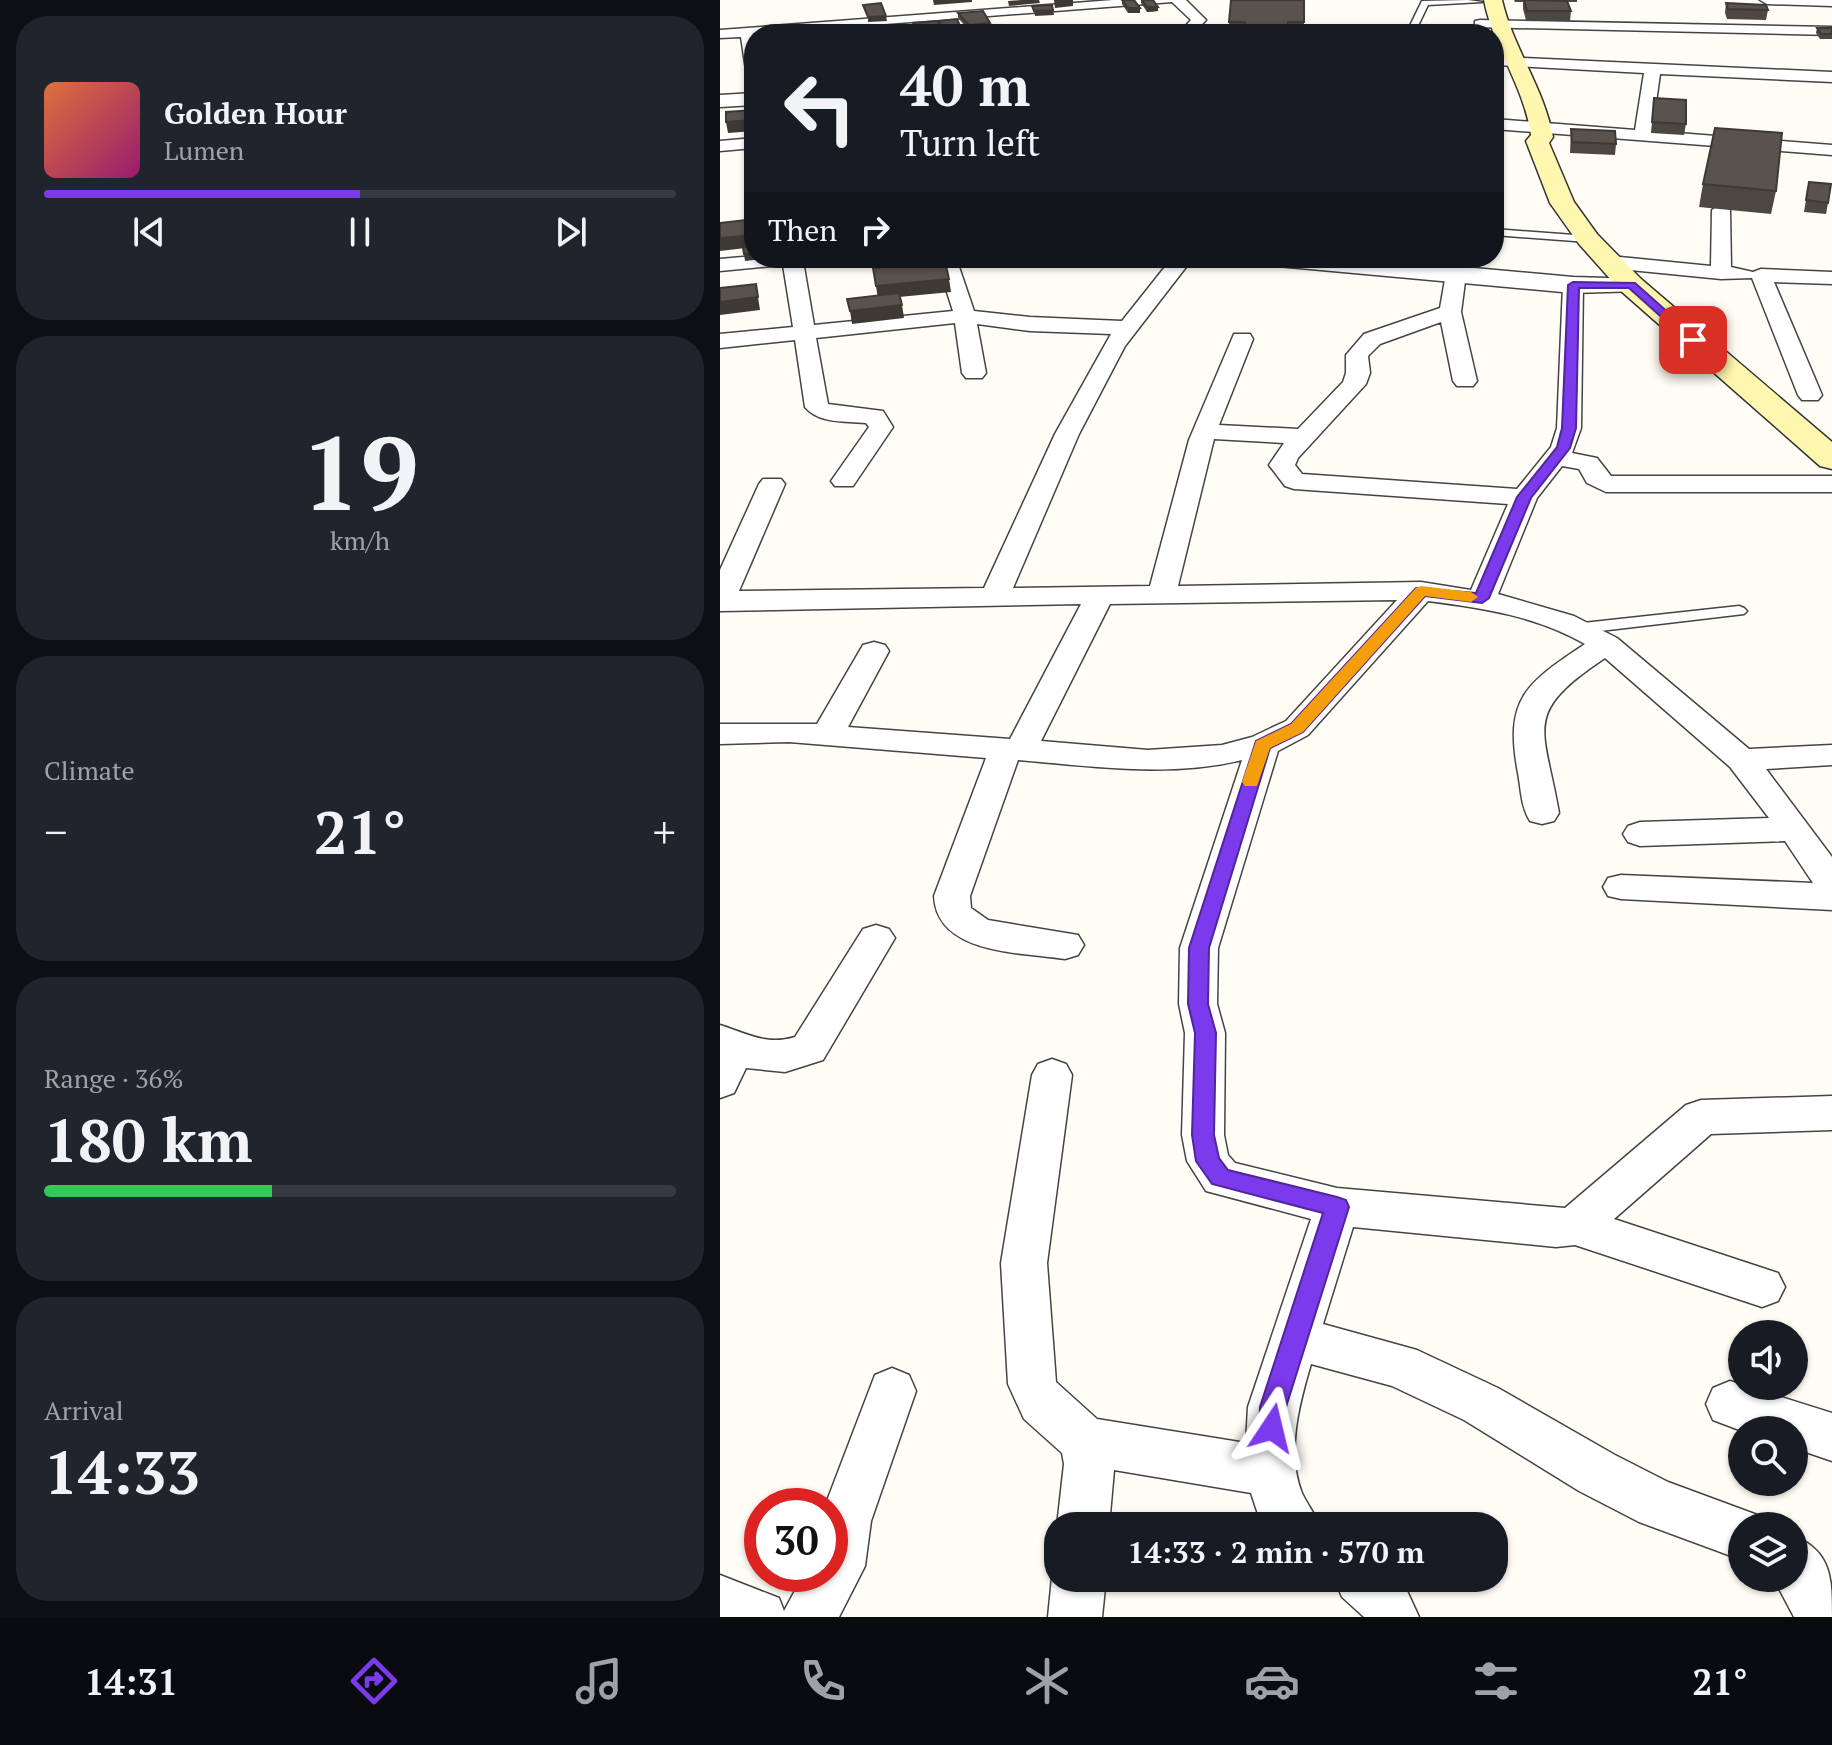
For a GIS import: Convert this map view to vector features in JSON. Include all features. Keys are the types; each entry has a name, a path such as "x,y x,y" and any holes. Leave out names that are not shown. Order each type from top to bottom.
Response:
{"main road":[{"path":"1483,1 1487,24"},
{"path":"1504,58 1515,95 1562,203 1588,239 1631,285 1832,459"}],"street":[{"path":"926,0 937,19"},
{"path":"818,24 888,16 937,19 1002,0"},
{"path":"987,5 1167,0"},
{"path":"1178,0 1199,17 1193,24"},
{"path":"1767,0 1832,2"},
{"path":"1806,53 1808,1"},
{"path":"987,5 996,24"},
{"path":"1504,28 1806,53 1832,77"},
{"path":"1504,58 1653,67 1806,53 1832,31"},
{"path":"720,34 744,32"},
{"path":"1643,135 1653,67"},
{"path":"720,101 744,100"},
{"path":"1504,126 1533,131 1643,135 1832,150"},
{"path":"720,146 744,144"},
{"path":"1721,210 1721,273"},
{"path":"1610,262 1721,273 1832,278"},
{"path":"720,265 744,263"},
{"path":"794,268 817,407 825,412 874,416 881,427 844,481"},
{"path":"949,268 965,316 974,373"},
{"path":"995,596 1067,434 1115,344 1175,268"},
{"path":"1389,268 1573,285 1631,285"},
{"path":"1456,274 1450,312 1465,381"},
{"path":"1755,394 1821,395 1761,275"},
{"path":"1482,598 1524,497 1563,448 1569,428 1573,285"},
{"path":"1450,312 1372,339 1357,355 1358,373 1354,384 1303,437 1282,465 1284,472 1294,481 1524,497"},
{"path":"720,341 965,316 1030,324 1128,328"},
{"path":"1162,594 1205,431 1242,339"},
{"path":"1205,431 1303,437"},
{"path":"1556,458 1588,463 1598,481 1606,484 1832,484"},
{"path":"772,484 720,600 1421,591 1482,598 1595,636 1742,760 1795,829 1832,885"},
{"path":"720,734 789,732 1148,760 1222,755 1263,745 1297,728 1421,591"},
{"path":"1065,945 978,932 953,913 952,896 1013,749 1100,595"},
{"path":"1542,813 1527,721 1534,702 1569,668 1595,636"},
{"path":"827,735 874,651"},
{"path":"1263,745 1199,948 1198,1004 1205,1033 1203,1135 1208,1161 1221,1178 1337,1207 1556,1228 1575,1226 1762,1287"},
{"path":"1742,760 1832,755"},
{"path":"1640,834 1795,829"},
{"path":"1621,887 1832,897"},
{"path":"725,1058 785,1056 809,1049 876,938"},
{"path":"1052,1075 1024,1263 1032,1384 1037,1400 1085,1441 1270,1471"},
{"path":"1575,1226 1701,1117 1832,1113"},
{"path":"1283,1512 1270,1471 1273,1407 1337,1207"},
{"path":"1295,1338 1400,1366 1481,1404 1597,1473 1657,1504 1728,1529"},
{"path":"809,1617 838,1566 845,1521 892,1391"},
{"path":"1730,1404 1832,1437"},
{"path":"1084,1512 1089,1464 1085,1441"},
{"path":"1808,1585 1821,1617"},
{"path":"1075,1617 1078,1592"},
{"path":"1376,1592 1383,1598 1392,1617"},
{"path":"720,1602 760,1617"}],"lane":[{"path":"1415,24 1428,1 1483,1"},
{"path":"1504,233 1588,239"},
{"path":"1595,636 1739,611"}],"building":[{"path":"1122,0 1134,0 1140,8 1128,8"},
{"path":"1142,0 1153,0 1158,7 1147,7"},
{"path":"1231,0 1304,0 1304,22 1229,22"},
{"path":"1524,0 1567,1 1571,11 1527,11"},
{"path":"881,3 886,16 868,17 863,5"},
{"path":"1726,3 1766,5 1768,10 1728,9"},
{"path":"1052,5 1053,10 1034,11 1032,6"},
{"path":"983,11 990,23 968,24 958,13"},
{"path":"957,19 959,24 940,24 939,21"},
{"path":"938,21 939,24 913,24"},
{"path":"1817,28 1832,28 1832,34 1821,34"},
{"path":"1654,98 1686,100 1686,124 1652,122"},
{"path":"744,111 744,121 726,122 726,112"},
{"path":"1715,128 1782,133 1776,191 1703,184"},
{"path":"1571,129 1615,131 1616,144 1572,142"},
{"path":"1809,182 1831,184 1828,203 1806,200"},
{"path":"744,220 744,236 720,238 720,223"},
{"path":"873,268 947,268 949,279 876,286"},
{"path":"756,284 758,297 720,302 720,288"},
{"path":"899,293 902,305 850,311 847,299"}],"slow traffic":[{"path":"1251,782 1263,745 1297,728 1421,591 1471,597"}],"route":[{"path":"1272,1428 1273,1407 1337,1207 1221,1178 1208,1161 1203,1135 1205,1033 1198,1004 1197,978 1199,948 1263,745 1297,728 1421,591 1482,598 1524,497 1563,448 1569,428 1573,285 1631,285 1693,340"}]}
